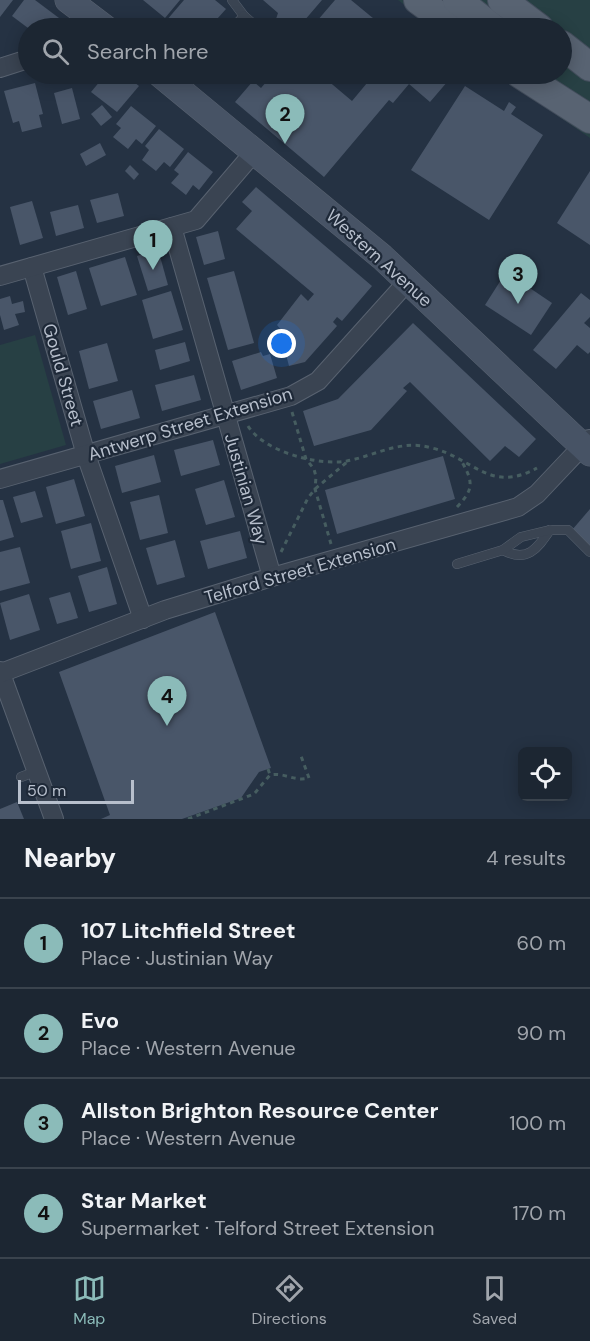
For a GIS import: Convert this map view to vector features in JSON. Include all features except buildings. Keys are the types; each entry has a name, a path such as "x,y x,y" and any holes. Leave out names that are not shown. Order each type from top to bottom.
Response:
{"main road":[{"path":"68,0 91,18"},
{"path":"418,0 442,18"},
{"path":"457,0 480,18"},
{"path":"502,0 526,18"},
{"path":"572,53 590,67"},
{"name":"Western Avenue","path":"191,84 255,152 382,257 587,445"},
{"path":"536,84 590,119"},
{"path":"564,84 590,103"}],"street":[{"path":"0,68 18,62"},
{"path":"0,276 191,222 199,217 255,152"},
{"name":"Justinian Way","path":"172,227 272,577"},
{"name":"Gould Street","path":"32,267 86,455 143,619"},
{"name":"Antwerp Street Extension","path":"0,479 291,396 318,381 408,281"},
{"name":"Telford Street Extension","path":"0,672 143,619 272,577 518,507 537,494 587,445"},
{"path":"0,672 29,774 54,819"}],"lane":[{"path":"232,0 246,18"},
{"path":"503,550 511,554 530,554 538,549 550,530"},
{"path":"457,564 503,550 521,537 550,530 568,530 590,552"}],"path":[{"path":"291,408 306,459 314,469 315,489 331,544"},
{"path":"246,422 253,433 263,441 277,449 306,459 348,461 406,444 445,451 478,471 498,477 512,478 525,475 542,465"},
{"path":"279,556 293,524 315,489 348,461"},
{"path":"455,509 471,487 462,461"},
{"path":"188,819 254,794 270,775 277,774 300,780 309,778 301,756"},
{"path":"268,769 270,775"}],"green space":[{"path":"398,0 590,0 590,138 512,84 572,84 572,18 422,18"},
{"path":"35,335 66,445 0,464 0,345"}],"place":[{"name":"Evo","path":"285,144"},
{"name":"107 Litchfield Street","path":"153,270"},
{"name":"Allston Brighton Resource Center","path":"518,304"},
{"name":"Star Market","path":"167,726"}]}
